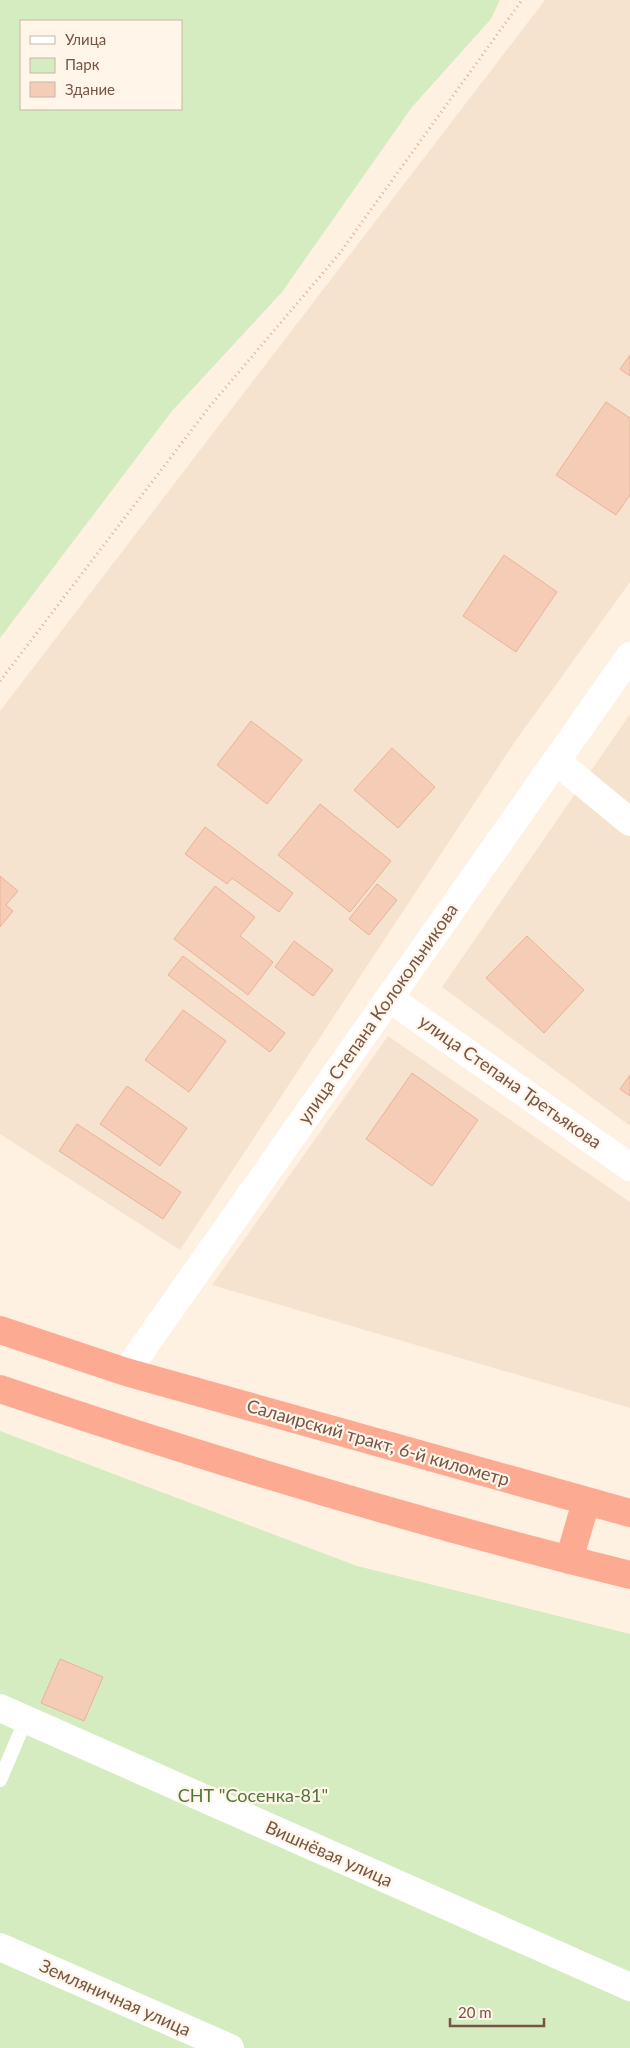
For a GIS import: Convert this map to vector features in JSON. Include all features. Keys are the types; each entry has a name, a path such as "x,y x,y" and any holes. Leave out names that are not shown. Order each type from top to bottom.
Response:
{"highway":[{"name":"Салаирский тракт, 6-й километр","path":"0,1330 126,1372 630,1513"},
{"path":"0,1389 99,1423 351,1499 630,1575"},
{"path":"570,1560 586,1502"}],"street":[{"name":"улица Степана Колокольникова","path":"126,1372 630,656"},
{"path":"556,761 630,822"},
{"name":"улица Степана Третьякова","path":"389,998 630,1167"},
{"name":"Вишнёвая улица","path":"0,1708 630,1987"},
{"name":"Земляничная улица","path":"0,1947 230,2048"}],"lane":[{"path":"0,1780 26,1719"}],"path":[{"path":"0,681 210,406 338,254 522,0"}],"shaded area":[{"path":"545,0 630,0 630,582 514,743 180,1250 0,1134 0,711"},
{"path":"630,714 630,1126 442,987"},
{"path":"388,1036 630,1202 630,1408 212,1285"}],"green space":[{"path":"0,0 500,0 491,19 412,107 282,292 172,411 0,638"},
{"name":"СНТ \"Сосенка-81\"","path":"0,1431 357,1566 630,1634 630,2048 0,2048"}],"building":[{"path":"630,355 630,376 620,369"},
{"path":"606,402 630,418 630,495 616,515 556,475"},
{"path":"504,555 557,592 516,652 463,616"},
{"path":"251,721 302,760 267,804 217,765"},
{"path":"392,748 435,787 398,828 354,790"},
{"path":"320,804 391,861 350,912 278,855"},
{"path":"205,827 293,893 279,912 232,878 227,884 185,854"},
{"path":"0,876 18,891 6,905 13,911 0,927"},
{"path":"377,884 397,900 369,935 349,919"},
{"path":"215,886 255,917 240,936 273,962 248,995 174,939"},
{"path":"527,936 584,990 544,1033 486,978"},
{"path":"294,941 333,970 313,996 275,967"},
{"path":"183,956 285,1033 270,1052 168,975"},
{"path":"183,1010 226,1041 189,1092 145,1060"},
{"path":"412,1073 478,1120 432,1186 366,1139"},
{"path":"630,1075 630,1096 620,1089"},
{"path":"127,1086 187,1128 160,1166 100,1124"},
{"path":"77,1124 181,1192 163,1219 59,1151"},
{"path":"60,1659 103,1677 84,1721 41,1703"}]}
